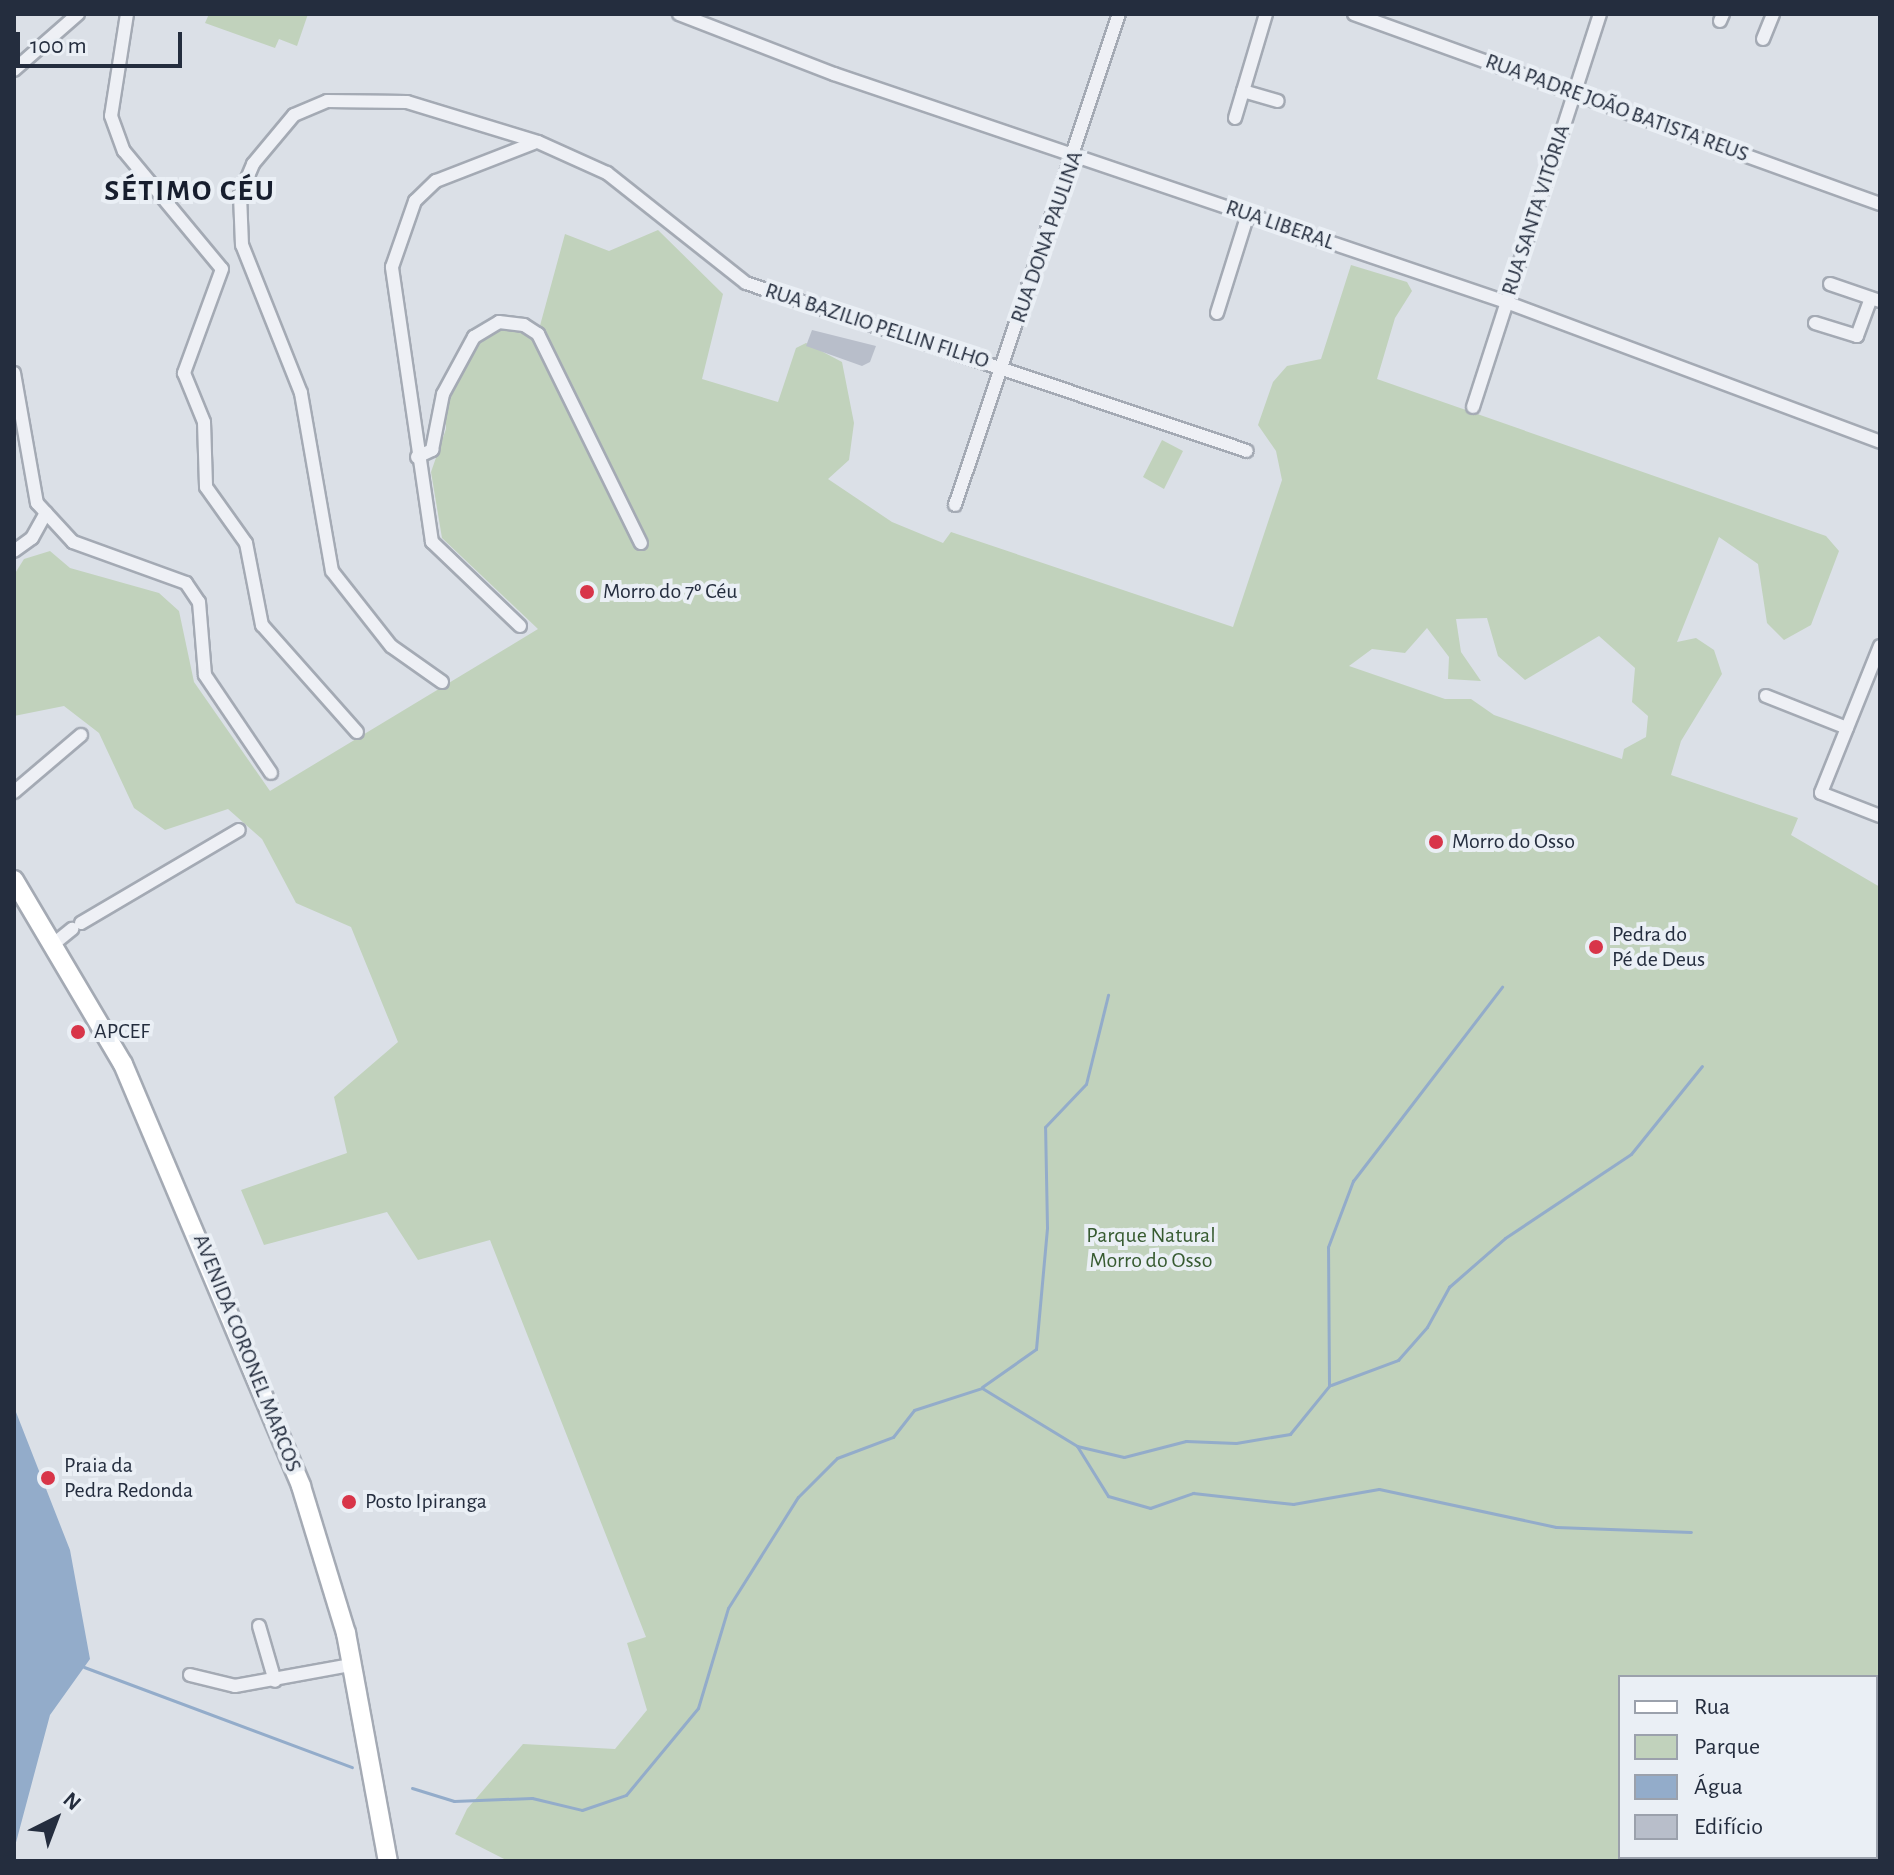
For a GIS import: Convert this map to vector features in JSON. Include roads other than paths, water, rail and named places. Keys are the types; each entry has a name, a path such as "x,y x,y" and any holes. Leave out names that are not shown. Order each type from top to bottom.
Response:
{"main road":[{"name":"AVENIDA CORONEL MARCOS","path":"14,880 56,942 123,1064 209,1258 301,1486 351,1665 388,1861"}],"street":[{"path":"14,70 78,14"},
{"path":"127,14 111,116 124,151 222,269"},
{"name":"RUA LIBERAL","path":"679,14 834,74 1506,302 1880,442"},
{"name":"RUA DONA PAULINA","path":"955,505 1076,155 1119,14"},
{"path":"1235,118 1266,14"},
{"name":"RUA PADRE JOÃO BATISTA REUS","path":"1354,14 1575,91 1880,204"},
{"name":"RUA SANTA VITÓRIA","path":"1473,407 1600,14"},
{"path":"1763,39 1773,14"},
{"path":"1243,91 1278,101"},
{"name":"RUA BAZILIO PELLIN FILHO","path":"442,682 391,646 332,571 301,393 246,263 240,195 253,164 294,115 327,101 407,102 538,142 607,173 746,283 1247,451"},
{"path":"520,626 432,542 417,457 392,267 400,233 415,201 436,181 538,142"},
{"path":"1217,313 1248,214"},
{"path":"222,269 246,263"},
{"path":"222,269 184,373 204,421 206,487 246,543 261,623 357,732"},
{"path":"1815,323 1857,336 1876,299 1830,284"},
{"path":"417,457 432,450 443,394 474,337 511,321 538,334 641,543"},
{"path":"14,373 35,499 75,543 185,581 199,602 204,673 271,773"},
{"path":"14,551 32,538 46,513"},
{"path":"1880,646 1876,673 1847,728 1821,793 1880,816"},
{"path":"1766,696 1847,728"},
{"path":"14,792 81,735"},
{"path":"56,942 77,926 239,830"},
{"path":"259,1626 275,1681"},
{"path":"190,1675 235,1686 351,1665"}],"water":[{"path":"14,1407 70,1550 90,1659 50,1715 14,1850"}],"waterway":[{"path":"412,1788 454,1801 532,1798 582,1810 626,1795 698,1708 728,1608 798,1497 837,1458 893,1437 914,1410 982,1388 1077,1446 1124,1457 1186,1441 1236,1443 1290,1434 1329,1386 1328,1247 1353,1181 1502,987"},
{"path":"982,1387 1036,1349 1047,1227 1045,1127 1086,1084 1108,995"},
{"path":"1331,1385 1398,1360 1427,1327 1449,1287 1505,1238 1631,1154 1702,1066"},
{"path":"1077,1446 1108,1496 1150,1508 1193,1493 1293,1504 1379,1489 1556,1527 1691,1532"},
{"path":"84,1667 352,1767"}],"place":[{"name":"Morro do 7º Céu","path":"587,592"},
{"name":"Morro do Osso","path":"1436,842"},
{"name":"Pedra do Pé de Deus","path":"1596,947"},
{"name":"APCEF","path":"78,1032"},
{"name":"Praia da Pedra Redonda","path":"48,1478"},
{"name":"Posto Ipiranga","path":"349,1502"}],"district":[{"name":"SÉTIMO CÉU","path":"190,191"}],"park label":[{"name":"Parque Natural Morro do Osso","path":"1151,1248"}]}
